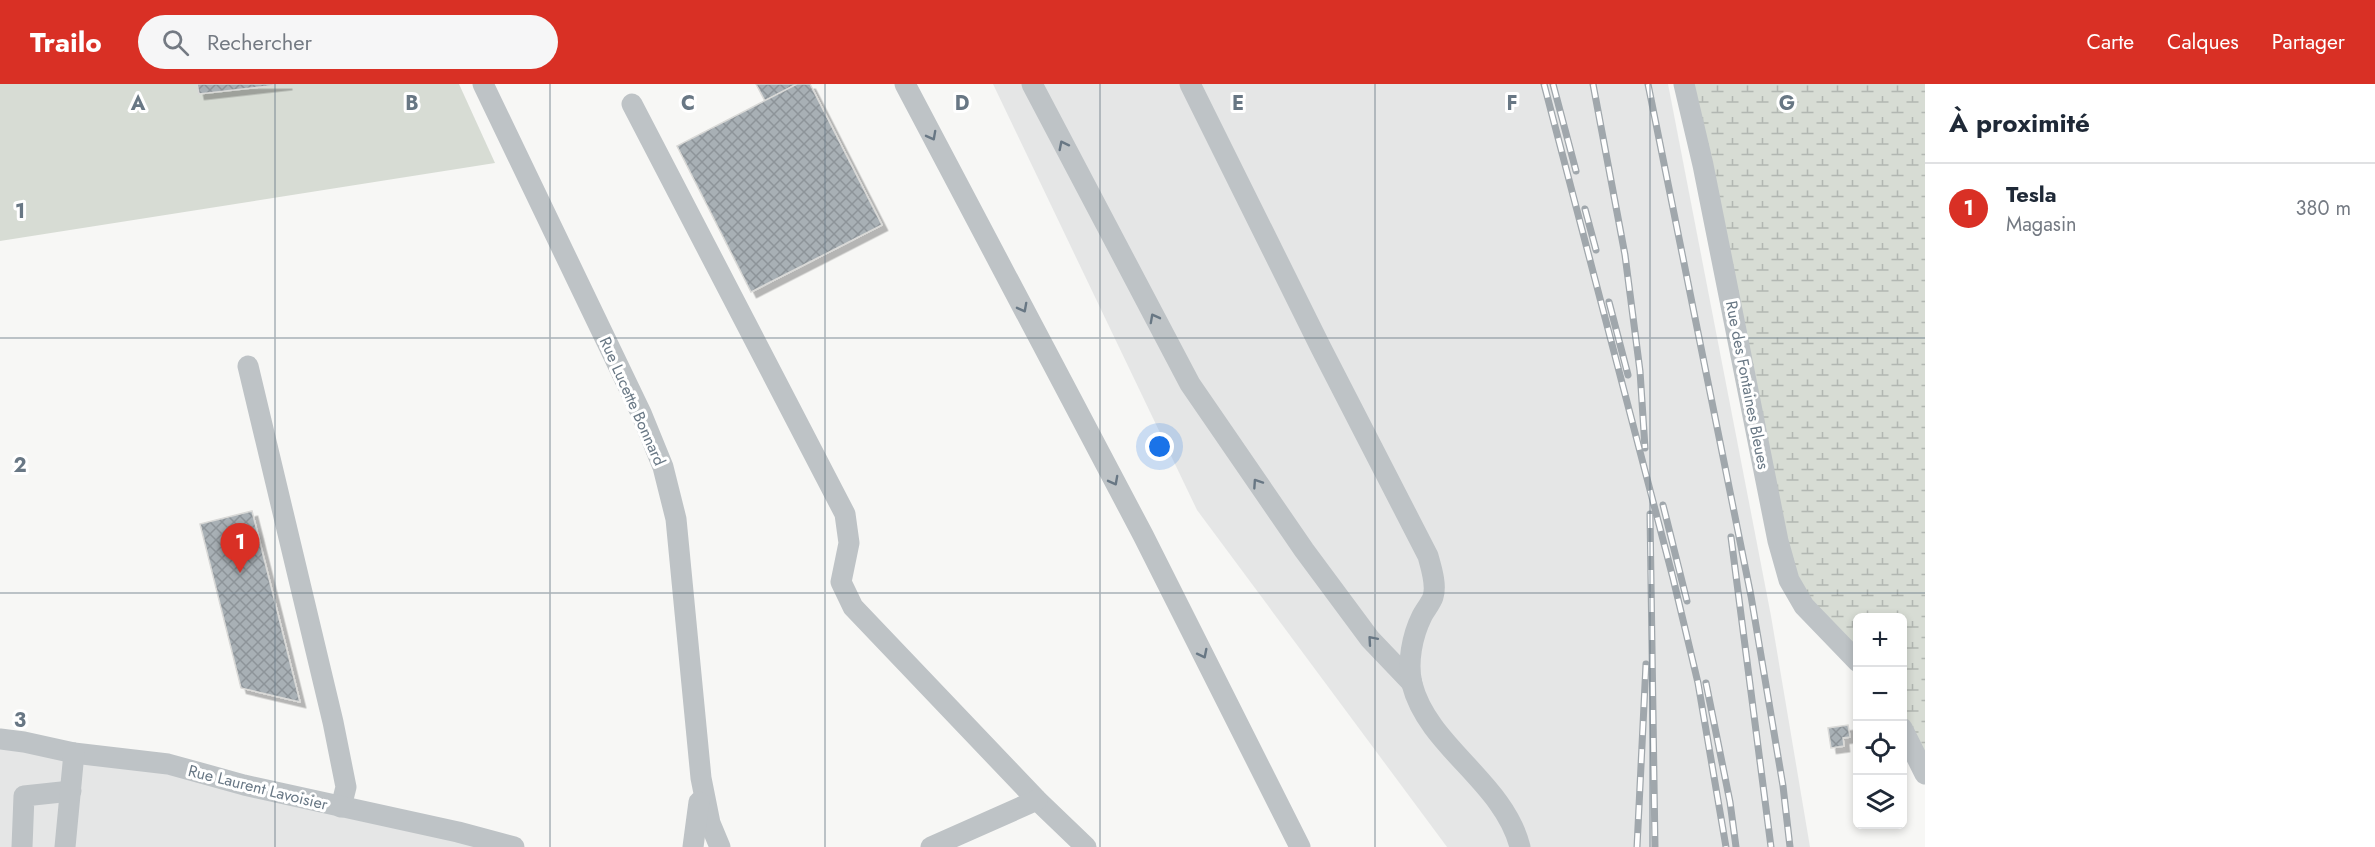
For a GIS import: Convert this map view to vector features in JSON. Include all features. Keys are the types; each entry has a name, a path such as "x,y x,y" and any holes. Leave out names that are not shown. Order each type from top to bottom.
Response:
{"street":[{"name":"Rue Lucette Bonnard","path":"483,84 641,413 663,467 676,519 701,778 710,823 720,847"},
{"path":"905,84 1143,535 1300,847"},
{"path":"1032,84 1190,384 1304,550 1370,639 1412,683"},
{"path":"1190,84 1321,348 1428,556 1433,575 1434,596 1415,633 1410,659 1412,683 1422,708 1445,740 1501,805 1516,828 1520,847"},
{"name":"Rue des Fontaines Bleues","path":"1684,84 1715,223 1778,541 1789,580 1804,606 1853,658"},
{"path":"632,104 845,514 849,543 841,582 852,607 1037,801 1086,847"},
{"path":"248,366 333,722 346,787 341,807"},
{"path":"1907,738 1925,774"},
{"name":"Rue Laurent Lavoisier","path":"0,740 24,742 74,753 168,764 244,785 506,843 514,847"},
{"path":"65,847 74,753"},
{"name":"Rue Lucette Bonnard","path":"693,847 698,821 701,778"},
{"path":"22,847 24,796 71,790"},
{"path":"931,847 1037,801"}],"shaded area":[{"path":"993,84 1668,84 1771,616 1810,847 1447,847 1197,510"},
{"path":"0,739 514,847 0,847"}],"green space":[{"path":"0,84 459,84 495,163 0,241"},
{"path":"1684,84 1925,84 1925,774 1907,736 1907,613 1853,613 1853,657 1789,580"}],"building":[{"path":"197,84 287,84 199,94"},
{"path":"756,84 797,84 765,101"},
{"path":"797,84 810,84 882,225 751,292 677,146"},
{"path":"252,511 300,702 241,688 200,524"},
{"path":"1848,725 1850,737 1843,738 1844,746 1831,748 1828,728"}],"railway":[{"path":"1544,84 1673,578 1698,683 1726,847"},
{"path":"1553,84 1576,171"},
{"path":"1593,84 1625,255 1640,371 1645,448"},
{"path":"1648,84 1751,596 1783,786 1790,847"},
{"path":"1585,209 1596,250"},
{"path":"1609,302 1628,375"},
{"path":"1663,505 1687,601"},
{"path":"1650,514 1655,847"},
{"path":"1731,537 1771,847"},
{"path":"1637,847 1646,664"},
{"path":"1706,683 1730,802 1736,847"}],"place":[{"name":"Tesla","path":"240,573"}]}
